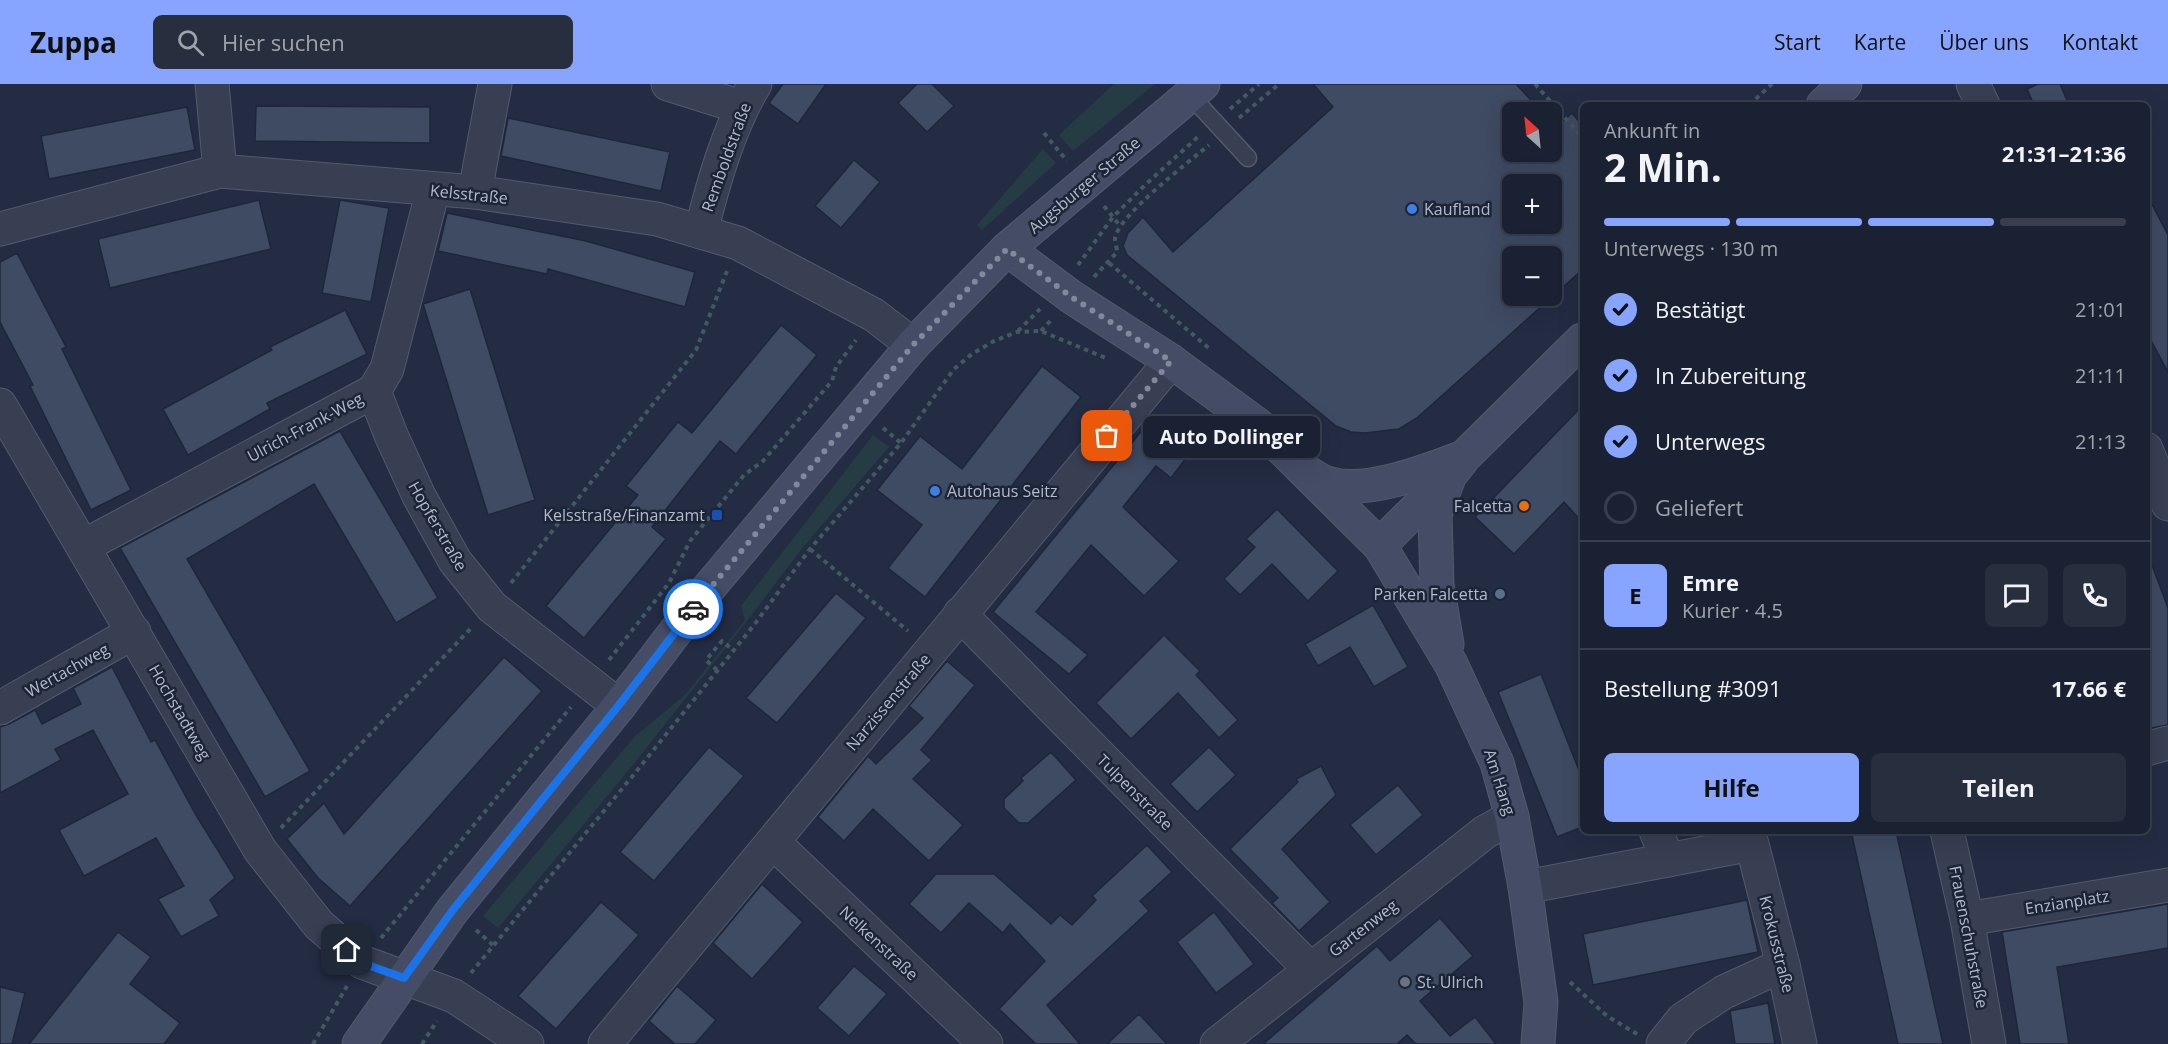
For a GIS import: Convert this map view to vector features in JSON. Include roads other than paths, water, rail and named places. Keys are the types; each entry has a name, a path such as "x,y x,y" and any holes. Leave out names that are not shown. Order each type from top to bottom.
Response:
{"main road":[{"path":"1826,102 1845,84"},
{"name":"Augsburger Straße","path":"359,1044 452,911 619,705 707,591 913,345 1007,249 1196,90"},
{"name":"Am Hang","path":"1007,249 1061,289 1161,372 1258,425 1380,546 1451,664 1497,763 1512,817 1525,887 1541,1002 1538,1044"},
{"path":"1380,546 1398,525 1580,342"},
{"path":"1305,472 1330,484 1359,486 1457,467"},
{"path":"1451,664 1437,585 1435,514 1457,467"}],"street":[{"path":"212,84 220,171"},
{"path":"475,192 495,84"},
{"path":"668,84 748,95"},
{"path":"1972,84 1981,102"},
{"name":"Remboldstraße","path":"701,232 709,199 748,95"},
{"name":"Kelsstraße","path":"0,229 220,171 475,192 657,219 738,243 874,315 913,345"},
{"name":"Ulrich-Frank-Weg","path":"84,546 374,391 387,369 433,190"},
{"name":"Narzissenstraße","path":"605,1044 1161,372"},
{"name":"Hopferstraße","path":"374,391 419,496 455,561 492,607 619,705"},
{"name":"Hochstadtweg","path":"0,405 260,850 319,925 362,963 454,996 527,1044"},
{"path":"2150,459 2168,504"},
{"name":"Tulpenstraße","path":"960,614 1310,969"},
{"name":"Wertachweg","path":"0,708 134,632"},
{"path":"2150,747 2168,743"},
{"name":"Gartenweg","path":"1217,1044 1485,832 1512,817"},
{"name":"Frauenschuhstraße","path":"1948,834 1967,919 1989,1044"},
{"name":"Nelkenstraße","path":"773,842 986,1044"},
{"name":"Krokusstraße","path":"1662,845 1752,843 1783,965 1800,1044"},
{"path":"1525,887 1662,845"},
{"name":"Enzianplatz","path":"1967,919 2168,885"},
{"path":"1653,1041 1716,997 1783,965"}],"lane":[{"path":"1196,90 1219,127 1248,158"}],"place":[{"name":"Kaufland","path":"1412,209"},
{"name":"Auto Dollinger","path":"1107,436"},
{"name":"Autohaus Seitz","path":"935,491"},
{"name":"Falcetta","path":"1524,506"},
{"name":"Kelsstraße/Finanzamt","path":"717,515"},
{"name":"Parken Falcetta","path":"1500,594"},
{"name":"St. Ulrich","path":"1405,982"}]}
